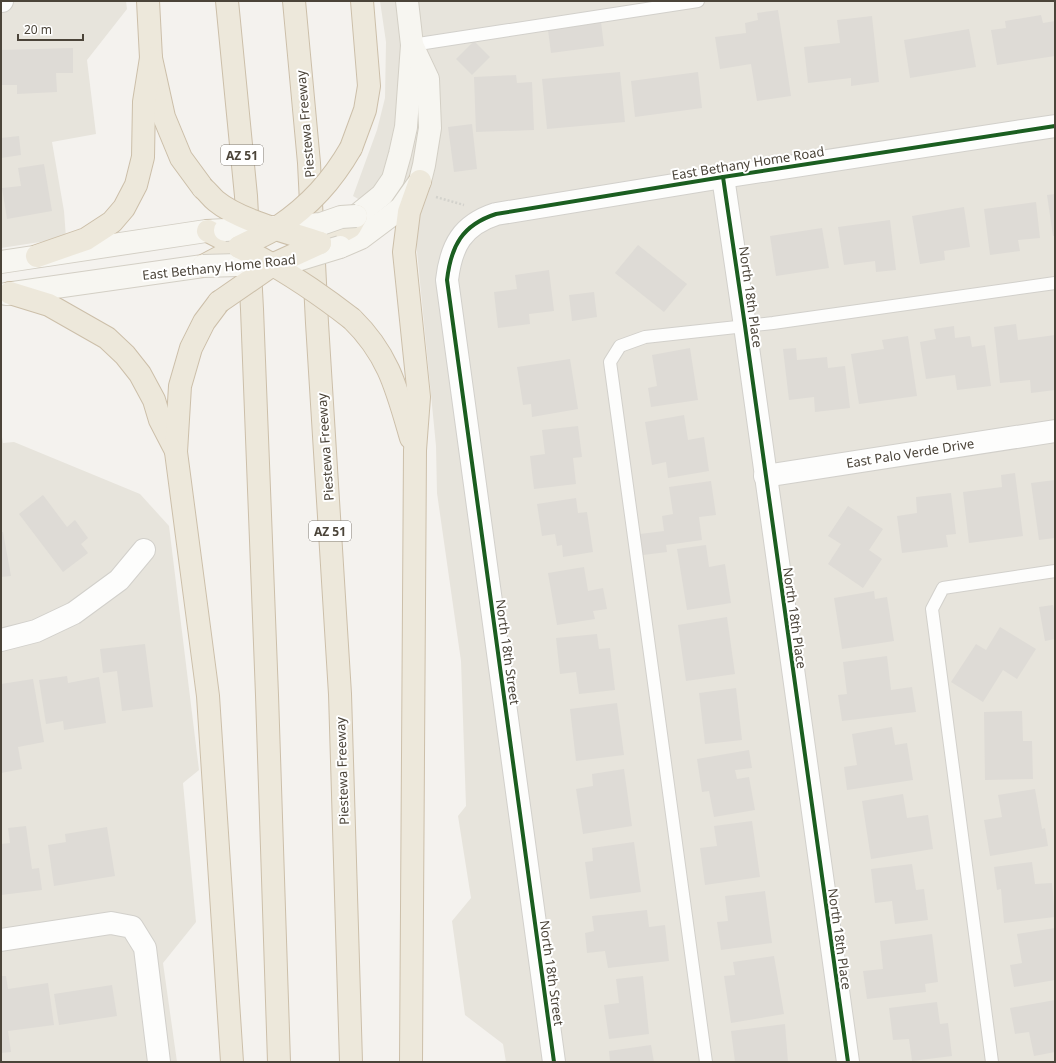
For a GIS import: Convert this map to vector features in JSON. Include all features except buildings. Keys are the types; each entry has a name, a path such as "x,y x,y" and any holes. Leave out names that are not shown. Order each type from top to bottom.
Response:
{"highway":[{"path":"148,1 151,58 164,117 181,158 203,188 216,201 236,212 277,228 330,245"},
{"name":"AZ 51","path":"227,1 246,196 252,309 268,711 279,1062"},
{"name":"Piestewa Freeway","path":"294,1 309,163 339,686 351,1062"},
{"path":"203,266 277,228 319,194 342,164 351,148 365,110 369,86 362,1"},
{"path":"37,256 86,239 112,222 124,208 136,185 143,157 144,102 151,58"},
{"path":"411,1062 414,450 419,397 404,252 409,212 420,181"},
{"path":"232,1062 208,696 176,452 180,386 191,348 204,322 219,302 274,264 330,245 350,227 356,216"},
{"path":"207,231 274,264 320,294 352,319 362,329 388,365 414,450"},
{"path":"6,294 48,305 107,338 125,355 140,374 154,400 160,420 176,452"}],"street":[{"path":"1,262 207,231 277,228 321,224 341,217 356,216 370,207 382,195 392,179 406,128 412,45 407,1"},
{"path":"330,245 361,238 401,208 420,181 430,128 428,79 412,45"},
{"name":"East Bethany Home Road","path":"456,245 462,235 477,221 496,214 723,177 1055,126"},
{"name":"North 18th Place","path":"723,177 848,1062"},
{"name":"North 18th Street","path":"456,245 450,261 447,280 554,1062"},
{"name":"East Bethany Home Road","path":"6,294 203,266 274,264"},
{"name":"East Palo Verde Drive","path":"765,476 1055,431"},
{"path":"1,640 36,631 74,613 119,580 144,550"},
{"path":"1,940 111,923 132,927 145,948 159,1062"}],"lane":[{"path":"412,45 698,1"},
{"path":"706,1062 610,362 620,346 645,337 745,326 1055,283"},
{"path":"992,1062 932,609 943,588 1055,571"}],"shaded area":[{"path":"1,1 126,1 127,9 87,60 96,134 52,142 64,211 66,238 1,248"},
{"path":"380,1 1055,1 1055,1062 506,1062 503,1044 465,1015 452,921 471,898 458,816 466,806 461,661 437,493 436,446 415,231 353,196 377,130 385,98 386,42"},
{"path":"1,431 3,443 14,442 140,494 169,526 199,770 183,783 196,922 163,963 177,1062 1,1062"}],"cycle path":[{"path":"554,1062 447,280 455,247 460,238 475,224 496,214 723,177 1055,126"},
{"path":"723,177 848,1062"}]}
